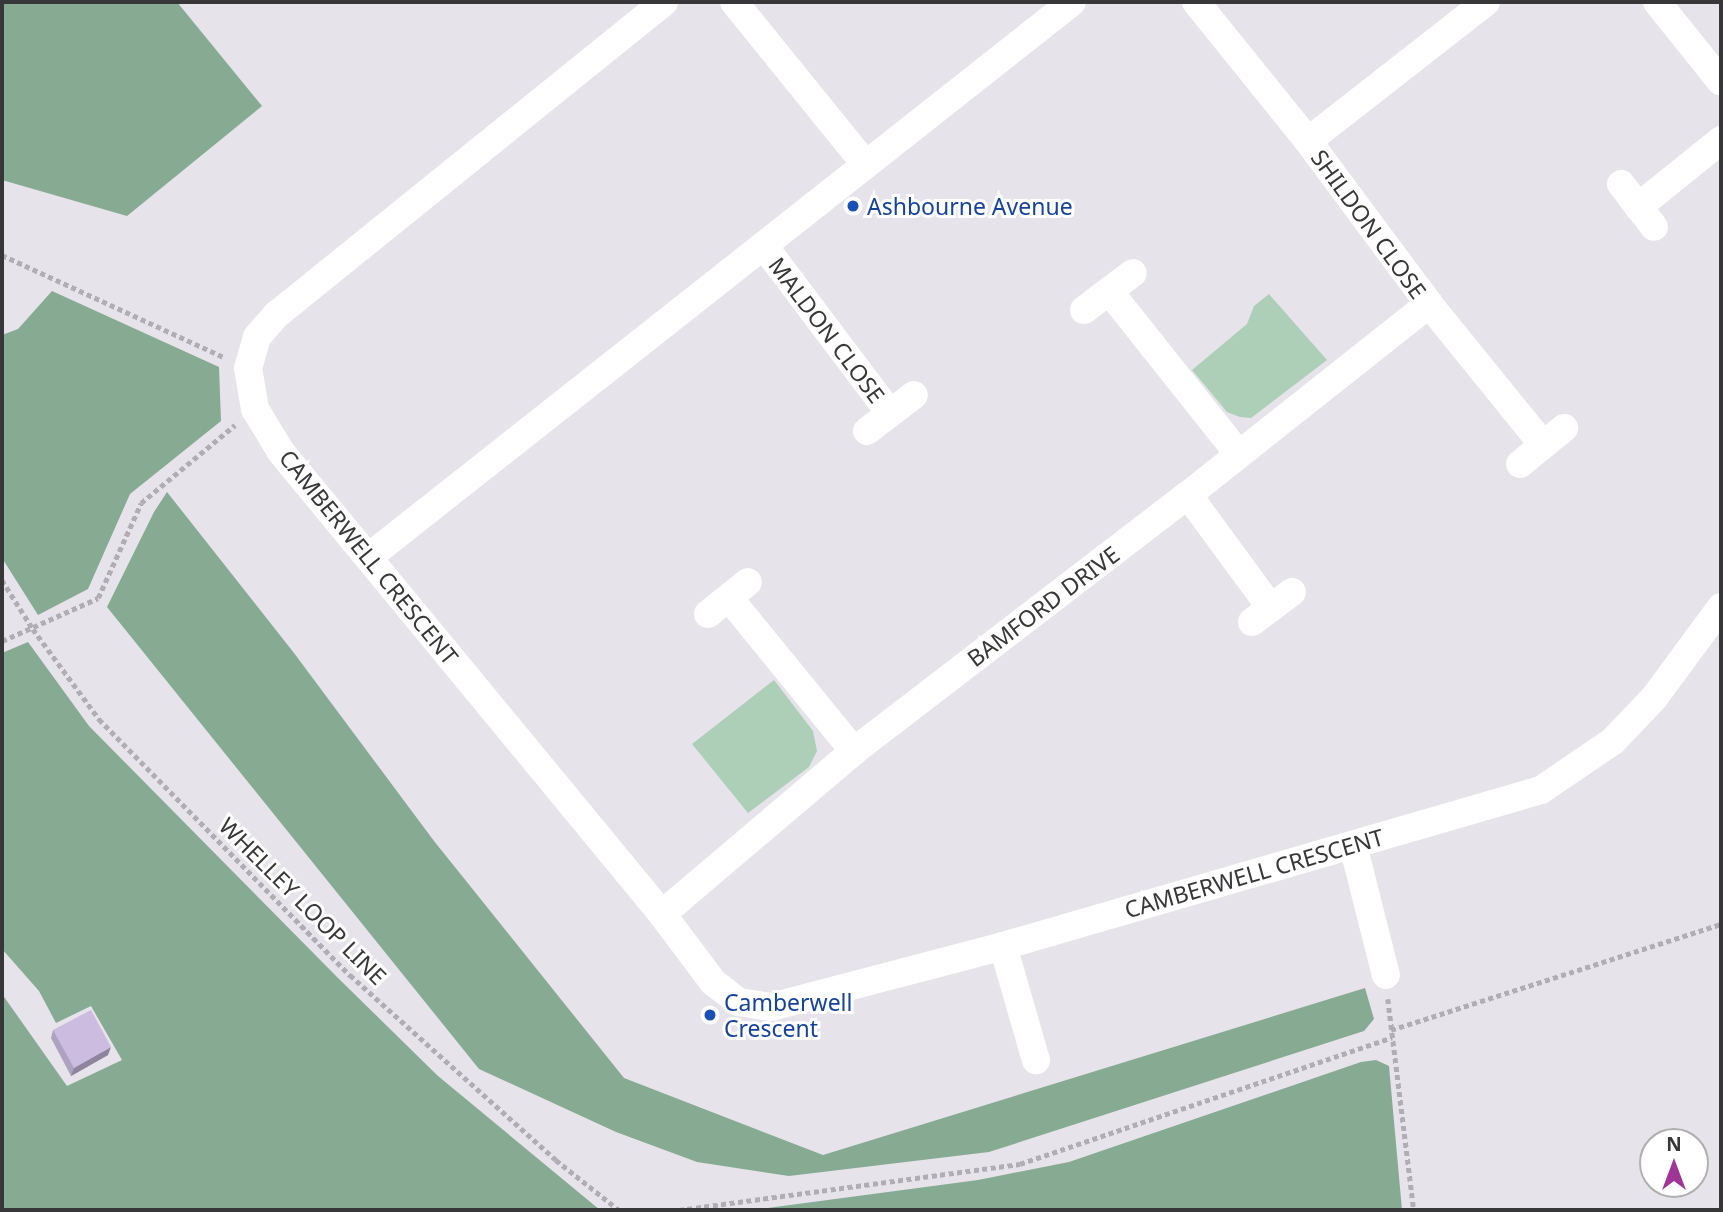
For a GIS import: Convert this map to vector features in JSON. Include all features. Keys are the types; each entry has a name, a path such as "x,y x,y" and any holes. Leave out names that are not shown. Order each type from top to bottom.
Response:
{"street":[{"name":"CAMBERWELL CRESCENT","path":"664,2 277,314 257,337 248,368 255,409 281,452 370,556 662,914 713,982 739,1002 771,1007 1003,946 1542,790 1613,741 1654,698 1721,607"},
{"path":"734,2 864,164"},
{"path":"370,556 1072,2"},
{"name":"SHILDON CLOSE","path":"1196,2 1308,141 1429,304 1554,437 1520,464"},
{"path":"1308,141 1486,2"},
{"path":"1657,2 1721,82"},
{"path":"1621,184 1646,217 1721,140"},
{"name":"MALDON CLOSE","path":"764,246 890,413"},
{"path":"1084,310 1133,273"},
{"path":"1109,291 1238,453"},
{"name":"BAMFORD DRIVE","path":"662,914 854,751 1188,495 1429,304"},
{"path":"867,431 914,395"},
{"path":"1188,495 1271,607"},
{"path":"728,598 854,751"},
{"path":"1353,845 1386,975"},
{"path":"1003,946 1036,1060"}],"path":[{"path":"2,255 248,368"},
{"path":"2,641 97,598 141,503 255,409"},
{"name":"WHELLEY LOOP LINE","path":"2,580 33,629 99,719 350,975 556,1160 619,1210"},
{"path":"1391,1030 1721,924"},
{"path":"1386,975 1414,1210"},
{"path":"679,1210 1020,1164 1392,1037"}],"green space":[{"path":"2,2 177,2 262,106 127,216 2,180"},
{"path":"52,291 219,367 221,421 130,494 88,589 38,615 2,558 2,335 18,329"},
{"path":"1269,294 1327,360 1251,418 1240,417 1227,412 1192,370 1247,324 1254,306"},
{"path":"167,492 294,653 434,841 624,1078 823,1155 1365,988 1374,1019 1364,1031 989,1152 789,1176 697,1162 616,1132 479,1069 107,607 154,512"},
{"path":"28,642 89,726 338,978 438,1076 600,1210 2,1210 2,994 67,1086 122,1060 91,1006 56,1023 39,991 2,949 2,653"},
{"path":"774,680 813,731 817,751 809,767 748,813 692,744"},
{"path":"1376,1060 1389,1066 1402,1210 752,1210 978,1180 1069,1162 1361,1062"}],"building":[{"path":"91,1010 111,1047 74,1068 53,1030"}],"place":[{"name":"Ashbourne Avenue","path":"853,206"},
{"name":"Camberwell Crescent","path":"710,1015"}]}
